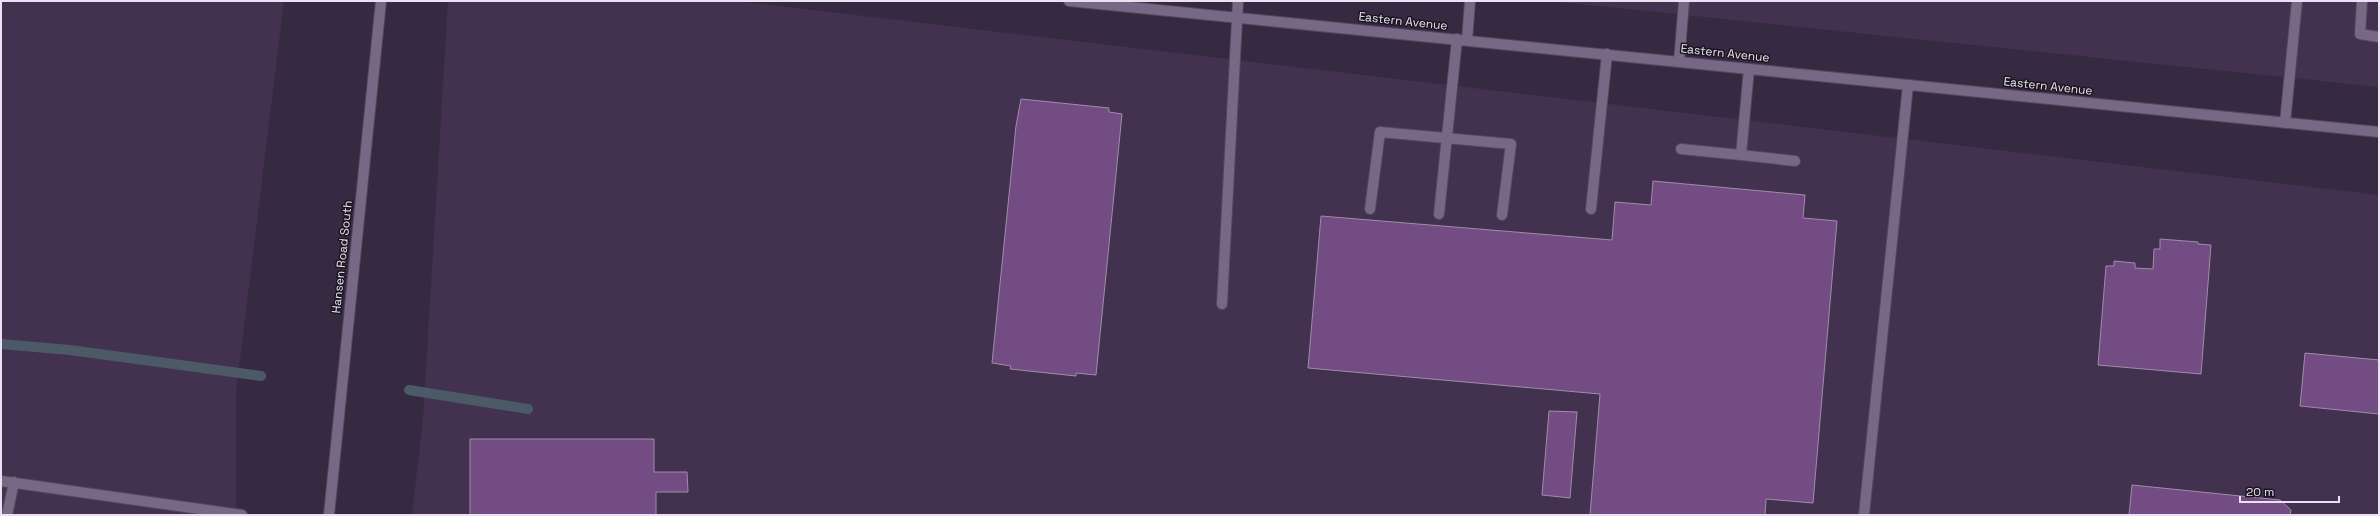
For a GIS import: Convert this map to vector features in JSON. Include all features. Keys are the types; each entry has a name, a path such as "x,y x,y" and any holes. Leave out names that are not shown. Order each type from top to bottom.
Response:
{"street":[{"name":"Hansen Road South","path":"330,515 381,1"},
{"name":"Eastern Avenue","path":"1069,1 2379,132"},
{"path":"1222,304 1238,1"},
{"path":"1439,214 1447,137 1462,40 1470,1"},
{"path":"1679,62 1684,1"},
{"path":"2286,123 2298,1"},
{"path":"2362,1 2360,34 2379,37"},
{"path":"1591,209 1607,54"},
{"path":"1741,155 1749,69"},
{"path":"1864,515 1908,84"},
{"path":"1370,209 1380,132 1511,144 1502,215"},
{"path":"1681,149 1795,161"},
{"path":"1,481 242,515"},
{"path":"7,515 14,482"}],"shaded area":[{"path":"1,1 284,1 236,392 236,515 1,515"},
{"path":"448,1 737,1 2379,195 2379,515 412,515 423,419"},
{"path":"1550,1 2379,1 2379,87"}],"building":[{"path":"1021,99 1109,108 1109,112 1122,114 1096,375 1076,373 1076,376 1010,369 1011,366 992,363 1016,126"},
{"path":"1653,181 1805,195 1803,218 1837,221 1813,503 1766,499 1765,515 1590,515 1600,394 1308,368 1321,216 1612,240 1615,202 1651,205"},
{"path":"2160,239 2198,242 2198,244 2211,245 2201,374 2098,365 2106,266 2114,266 2114,261 2135,263 2135,268 2153,269 2154,249 2160,249"},
{"path":"2305,353 2379,360 2379,414 2300,406"},
{"path":"1549,411 1577,412 1570,498 1542,495"},
{"path":"470,439 654,439 654,472 687,472 688,492 656,492 656,515 470,515"},
{"path":"2132,485 2280,500 2291,510 2290,515 2129,515"}],"waterway":[{"path":"1,344 70,350 261,376"},
{"path":"409,390 528,409"}]}
